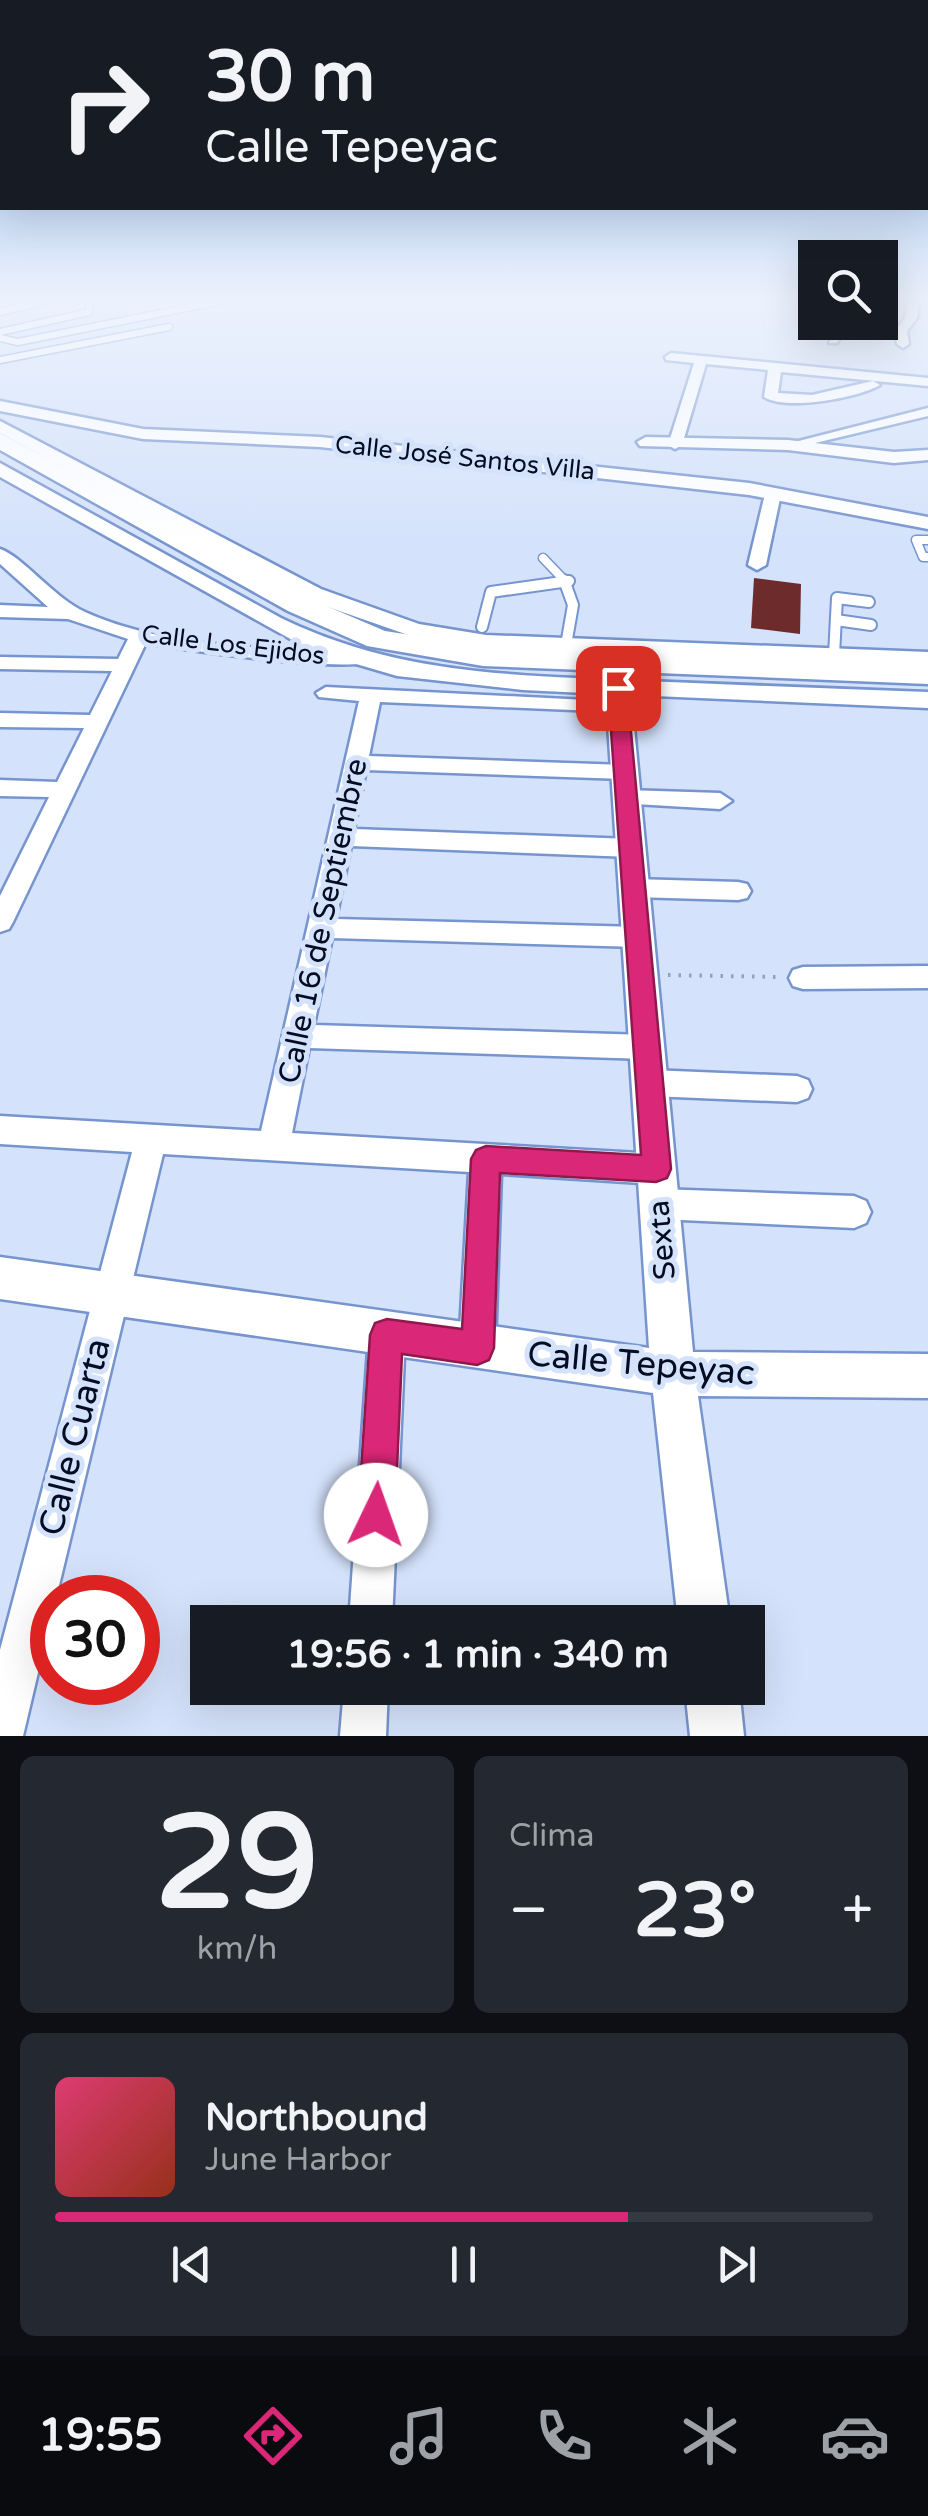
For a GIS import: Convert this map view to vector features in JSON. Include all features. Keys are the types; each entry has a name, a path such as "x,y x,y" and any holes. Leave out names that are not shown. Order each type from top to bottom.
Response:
{"main road":[{"path":"0,440 299,605 378,639 483,656 928,674"},
{"path":"0,454 288,612 329,633 372,648 482,666 894,683 928,688"}],"street":[{"path":"675,444 694,381"},
{"path":"774,381 772,397 812,399 888,381"},
{"name":"Calle José Santos Villa","path":"0,406 143,434 339,444 774,494 928,523"},
{"path":"790,445 928,412"},
{"path":"0,426 111,489 348,610 386,624 447,637 566,645 928,659"},
{"path":"646,442 790,445 850,450 900,462 928,455"},
{"path":"0,469 320,646 438,676 618,697"},
{"path":"757,565 774,494"},
{"name":"Calle Los Ejidos","path":"0,554 28,582 72,614 140,635 370,660"},
{"path":"0,611 72,614"},
{"path":"0,922 12,872 65,790 140,635"},
{"path":"0,663 127,665"},
{"path":"326,693 928,700"},
{"name":"Calle 16 de Septiembre","path":"273,1147 371,695"},
{"name":"Sexta","path":"618,697 673,1374 702,1605"},
{"path":"0,720 99,722"},
{"path":"358,763 625,785 720,801"},
{"path":"0,788 65,790"},
{"path":"341,837 630,848"},
{"path":"634,888 738,891"},
{"path":"321,928 638,937"},
{"path":"803,978 926,982"},
{"path":"298,1036 646,1047"},
{"path":"650,1083 797,1089"},
{"path":"0,1130 656,1169"},
{"name":"Calle Cuarta","path":"0,1736 151,1138"},
{"path":"477,1348 486,1159"},
{"path":"659,1204 854,1212"},
{"name":"Calle Tepeyac","path":"0,1278 673,1374 928,1376"},
{"path":"371,1605 387,1335"},
{"path":"363,1736 365,1705"},
{"path":"714,1705 718,1736"}],"lane":[{"path":"928,540 916,540 923,557 928,558"},
{"path":"542,558 569,581 574,599 566,645"},
{"path":"482,627 491,592 569,581"},
{"path":"834,655 837,598 869,602"},
{"path":"836,620 871,625"}],"path":[{"path":"641,974 803,978"}],"building":[{"path":"754,578 801,584 800,634 751,628"}],"route":[{"path":"376,1515 387,1335 477,1348 486,1159 656,1169 618,688"}]}
